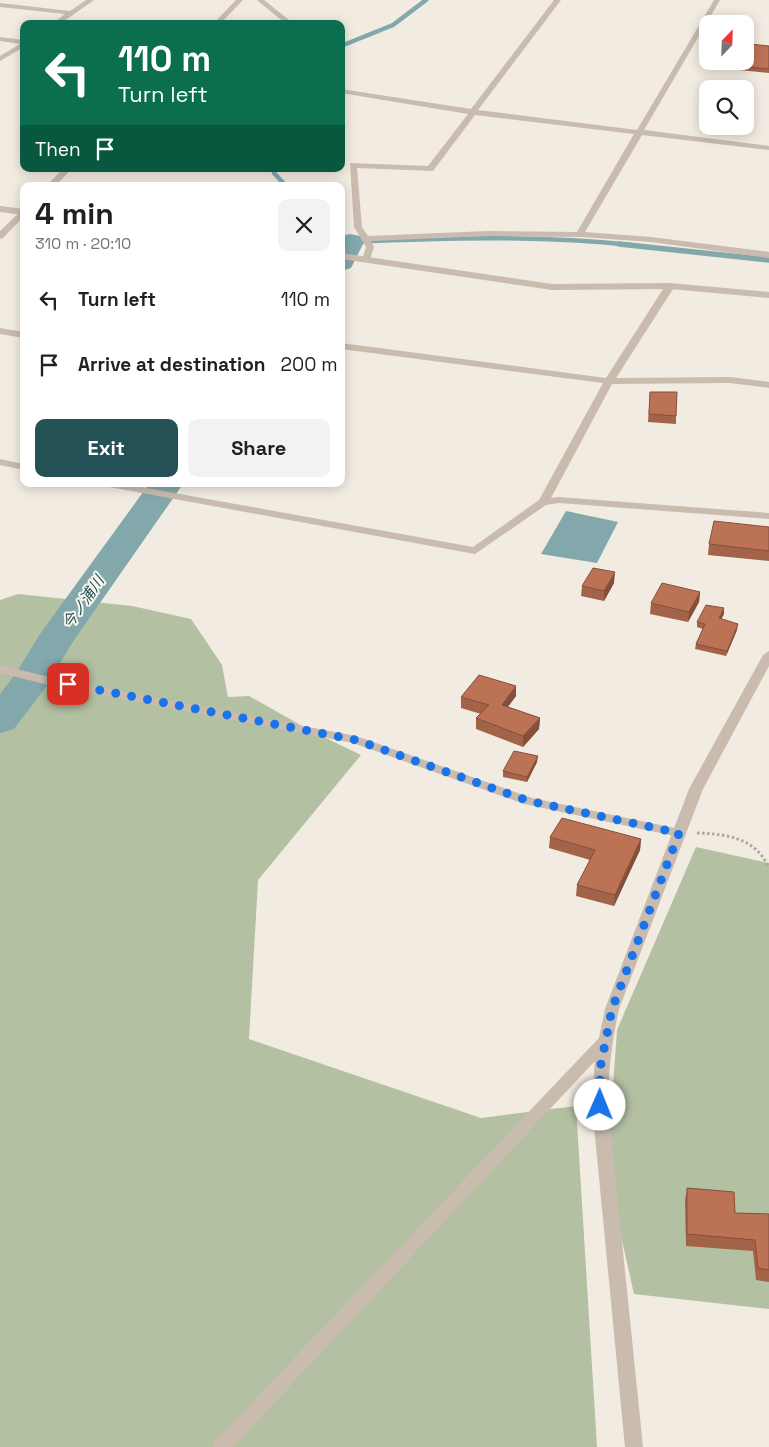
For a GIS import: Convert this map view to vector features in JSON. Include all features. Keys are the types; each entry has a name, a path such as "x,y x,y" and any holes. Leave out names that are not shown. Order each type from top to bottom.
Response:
{"street":[{"path":"61,20 91,0"},
{"path":"220,20 240,0"},
{"path":"260,0 286,20"},
{"path":"366,260 370,247 358,226 354,165 430,169 558,0"},
{"path":"579,235 717,0"},
{"path":"0,5 72,12"},
{"path":"0,39 20,42"},
{"path":"0,59 20,46"},
{"path":"345,92 473,112 769,148"},
{"path":"54,182 65,172"},
{"path":"0,209 20,212"},
{"path":"0,236 20,215"},
{"path":"365,239 446,233 613,236 769,255"},
{"path":"345,257 552,287 670,286 769,295"},
{"path":"125,487 475,551 543,502 609,381 670,286"},
{"path":"0,331 20,335"},
{"path":"345,347 609,381 730,380 769,385"},
{"path":"0,462 20,466"},
{"path":"543,502 559,500 769,516"},
{"path":"634,1447 600,1105 600,1069 604,1042 612,1009 696,789 769,655"},
{"path":"0,669 50,681 356,740 529,801 679,833"},
{"path":"221,1447 604,1042"}],"path":[{"path":"679,833 717,833 746,842 760,852 769,868"}],"green space":[{"path":"18,594 132,606 191,619 222,665 228,697 249,696 311,731 361,755 258,880 249,1039 481,1118 576,1106 597,1447 0,1447 0,600"},
{"path":"696,847 769,863 769,1309 634,1294 607,1173 617,1030"}],"water":[{"path":"566,511 618,522 597,563 541,554"}],"building":[{"path":"754,44 769,46 769,69 754,68"},
{"path":"650,392 677,392 676,416 649,414"},
{"path":"714,521 769,527 769,551 709,544"},
{"path":"593,568 615,572 604,591 582,586"},
{"path":"662,583 700,592 689,612 651,603"},
{"path":"706,605 724,608 719,618 738,624 727,651 696,644 705,624 697,622"},
{"path":"479,675 516,686 502,705 540,718 523,736 476,718 489,705 461,697"},
{"path":"514,751 538,756 527,777 503,771"},
{"path":"562,818 641,839 615,895 577,885 595,850 550,837"},
{"path":"687,1188 734,1192 735,1213 769,1214 769,1270 758,1268 755,1240 687,1234"}],"waterway":[{"path":"345,44 393,25 426,0"},
{"path":"274,172 282,182"},
{"path":"345,238 350,242 526,239 631,245"},
{"name":"今ノ浦川","path":"345,253 350,242"},
{"path":"619,244 769,260"},
{"name":"今ノ浦川","path":"0,721 34,676 53,642 164,487"}],"route":[{"path":"68,684 356,740 529,801 679,833 612,1009 600,1069 600,1105"}]}
